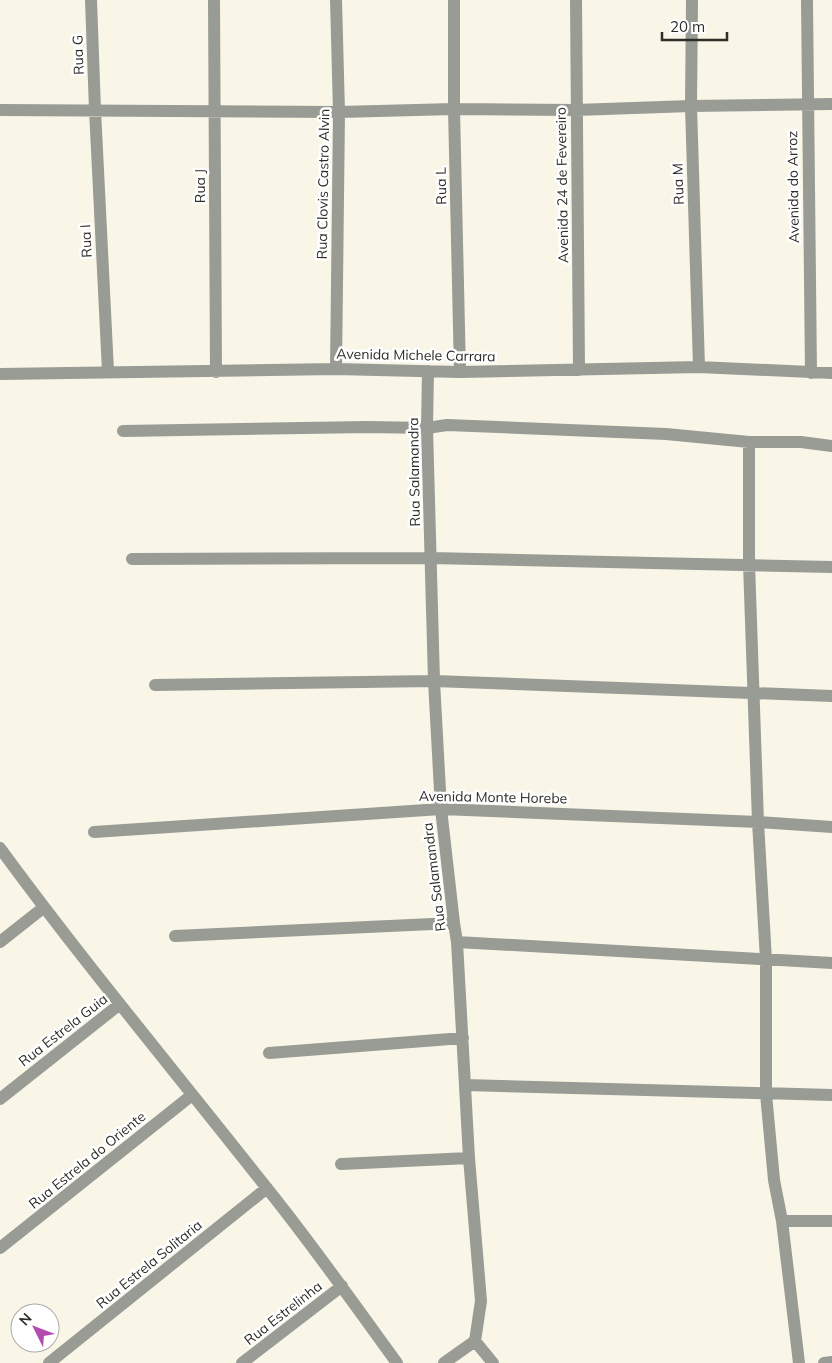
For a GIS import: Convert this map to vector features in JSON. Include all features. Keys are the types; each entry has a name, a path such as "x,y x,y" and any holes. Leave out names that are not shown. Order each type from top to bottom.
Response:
{"street":[{"name":"Rua G","path":"91,0 95,110"},
{"name":"Rua J","path":"214,0 216,372"},
{"name":"Rua Clovis Castro Alvin","path":"336,0 339,112 336,369"},
{"name":"Rua L","path":"454,0 454,109 460,372"},
{"name":"Avenida 24 de Fevereiro","path":"576,0 579,370"},
{"name":"Rua M","path":"692,0 691,106 699,367"},
{"name":"Avenida do Arroz","path":"807,0 811,373"},
{"path":"0,110 339,112 454,109 576,110 832,104"},
{"name":"Rua I","path":"95,110 108,371"},
{"name":"Avenida Michele Carrara","path":"0,374 336,369 460,372 699,367 832,374"},
{"name":"Rua Salamandra","path":"428,371 427,428 434,680 441,809 457,942 469,1158 480,1301 475,1341"},
{"path":"123,431 367,427 427,428 447,426 589,430 666,434 749,442 801,442 832,446"},
{"path":"749,442 750,564 758,822 766,960 766,1094 774,1180 782,1221 799,1363"},
{"path":"132,559 431,558 832,567"},
{"path":"155,685 434,680 832,696"},
{"name":"Avenida Monte Horebe","path":"94,832 441,809 758,822 832,827"},
{"path":"0,848 44,908 267,1188 342,1286 397,1363"},
{"path":"0,942 44,908"},
{"path":"175,936 454,923"},
{"path":"457,942 832,964"},
{"name":"Rua Estrela Guia","path":"0,1099 120,1004"},
{"path":"269,1053 463,1038"},
{"path":"465,1084 832,1095"},
{"name":"Rua Estrela do Oriente","path":"0,1248 192,1094"},
{"path":"340,1164 469,1158"},
{"name":"Rua Estrela Solitaria","path":"50,1363 267,1188"},
{"path":"782,1221 832,1221"},
{"name":"Rua Estrelinha","path":"242,1363 342,1286"},
{"path":"444,1363 475,1341 493,1363"},
{"path":"824,1363 832,1362"}]}
